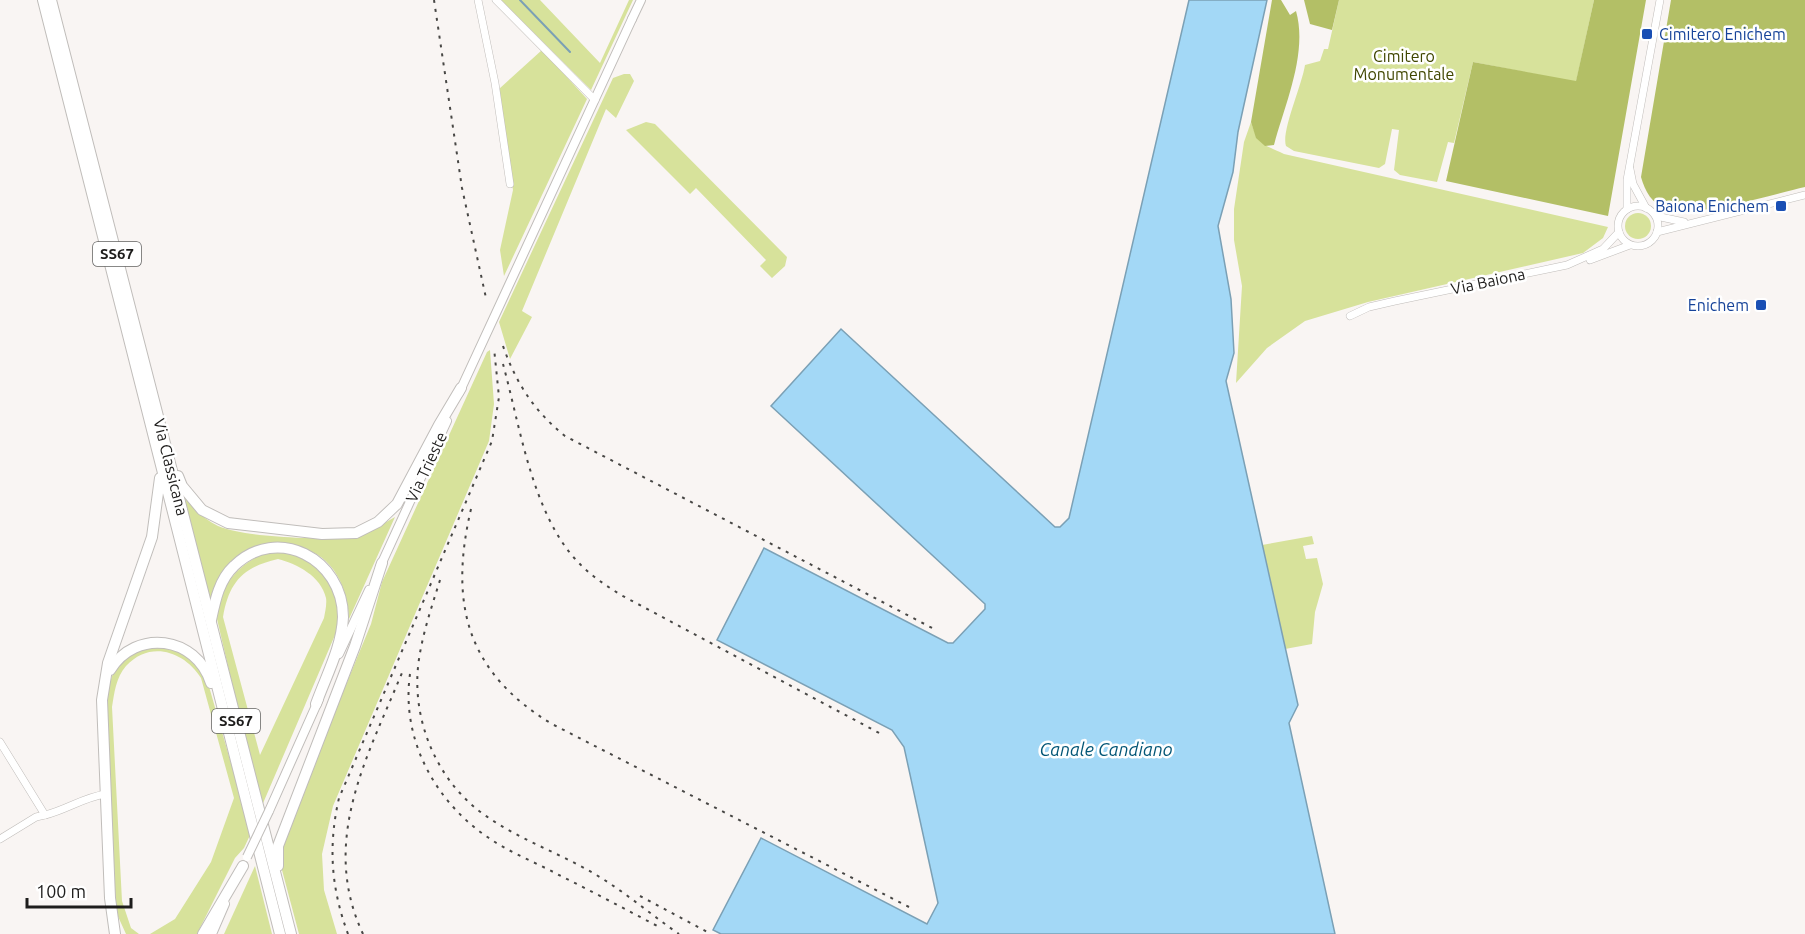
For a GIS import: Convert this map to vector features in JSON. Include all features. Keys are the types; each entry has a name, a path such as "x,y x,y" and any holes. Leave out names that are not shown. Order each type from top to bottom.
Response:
{"highway":[{"name":"Via Classicana","path":"43,0 280,934"},
{"name":"Via Classicana","path":"51,0 291,934"},
{"path":"169,456 182,486 193,501 218,520 254,527 322,534 356,533 378,522 398,504 461,388"},
{"name":"SS67","path":"115,934 111,910 104,687 108,663 152,537 157,513 161,468"},
{"path":"211,623 223,580 244,558 269,547 286,548 319,562 331,574 340,593 343,615 341,636 316,704"},
{"path":"291,934 277,858 278,846 355,646 382,562"},
{"path":"104,687 116,661 125,652 144,643 174,644 188,650 204,666 210,679 222,723 236,755"},
{"path":"203,934 245,861"},
{"path":"111,910 121,934"}],"main road":[{"name":"Via Trieste","path":"212,934 641,0"}],"street":[{"path":"478,0 495,83 510,184"},
{"path":"496,0 595,100"},
{"path":"1627,209 1627,180 1659,0"},
{"path":"1630,167 1633,184 1646,208 1656,216 1686,222"},
{"path":"1646,208 1635,206 1627,209 1620,216 1619,232 1630,244 1637,246 1649,242 1657,232 1686,222 1805,195"},
{"path":"1656,216 1657,232"},
{"name":"Via Baiona","path":"1350,316 1395,301 1566,265 1603,249 1619,232"},
{"path":"1566,265 1598,258 1630,244"},
{"path":"0,742 45,815"},
{"path":"0,839 36,817 59,812 91,796 106,794"}],"green space":[{"path":"501,0 540,0 600,63 629,0 633,0 591,90"},
{"path":"1272,0 1281,0 1290,15 1296,11 1299,44 1294,78 1274,145 1265,146 1256,138 1251,122"},
{"path":"1304,0 1339,0 1332,30 1310,24"},
{"name":"Cimitero Monumentale","path":"1339,0 1594,0 1576,82 1473,62 1454,143 1448,142 1437,182 1400,175 1394,170 1399,130 1392,129 1385,164 1379,168 1294,151 1286,146 1286,130 1305,65 1320,61 1324,49 1328,49"},
{"path":"1594,0 1646,0 1608,216 1446,181 1473,62 1576,81"},
{"path":"1671,0 1805,0 1805,187 1695,211 1666,209 1650,196 1641,177"},
{"path":"542,50 587,99 504,276 500,250 513,190 499,89"},
{"path":"630,74 634,81 616,118 606,109 522,311 532,317 510,359 499,322 613,78"},
{"path":"646,122 655,124 787,257 785,266 772,278 760,266 766,260 696,188 690,194 626,130"},
{"path":"1251,122 1256,135 1263,143 1284,154 1608,227 1603,238 1583,253 1368,302 1305,321 1267,348 1236,383 1242,286 1234,240 1234,209 1244,142"},
{"path":"1638,213 1647,217 1651,226 1647,235 1638,239 1629,235 1625,226 1629,217"},
{"path":"490,350 494,404 489,441 333,806 322,854 324,890 337,934 299,934 282,870 284,843 291,818 371,624 382,582 487,352"},
{"path":"182,495 203,516 218,526 262,535 344,539 362,536 395,517 349,619 346,596 337,575 322,558 312,552 294,547 240,557 210,607"},
{"path":"1312,536 1314,544 1303,546 1306,559 1317,558 1323,584 1315,612 1312,644 1285,649 1262,545"},
{"path":"264,553 291,553 320,567 338,598 338,628 261,808 217,619 221,597 230,579","holes":["278,559 314,577 323,590 326,608 324,618 260,755 223,617 229,594 240,578 266,562"]},
{"path":"160,645 183,652 206,676 251,833 244,848 235,858 197,934 150,934 175,919 211,862 234,798 201,678 185,661 166,652 145,653 135,658 123,670 115,691 112,707 122,901 131,928 139,934 126,934 116,912 108,692 114,671 120,664 136,653"},
{"path":"255,866 272,934 224,934"}],"water":[{"name":"Canale Candiano","path":"1189,0 1267,0 1238,132 1233,172 1218,226 1231,299 1234,353 1226,381 1298,705 1289,723 1335,934 721,934 713,930 761,838 927,924 938,903 904,747 892,730 717,640 764,548 948,643 953,643 985,609 985,604 771,406 841,329 1055,527 1060,527 1069,518"}],"waterway":[{"path":"520,0 570,52"}],"railway":[{"path":"434,0 462,188 486,298"},
{"path":"503,346 527,395 544,417 565,436 936,630"},
{"path":"348,934 338,900 333,867 333,833 339,798 492,441 499,397 494,348"},
{"path":"503,364 529,468 538,494 562,541 582,566 621,595 881,734"},
{"path":"471,509 462,575 464,605 471,632 483,658 500,682 523,704 552,724 909,907"},
{"path":"440,580 423,639 417,682 423,727 442,769 471,804 489,818 593,873 679,934"},
{"path":"363,934 351,899 346,865 347,832 364,766 404,668"},
{"path":"410,674 409,698 416,744 437,786 467,821 503,847 661,928"},
{"path":"640,896 711,934"}],"place":[{"name":"Cimitero Enichem","path":"1647,34"},
{"name":"Baiona Enichem","path":"1781,206"},
{"name":"Enichem","path":"1761,305"}]}
